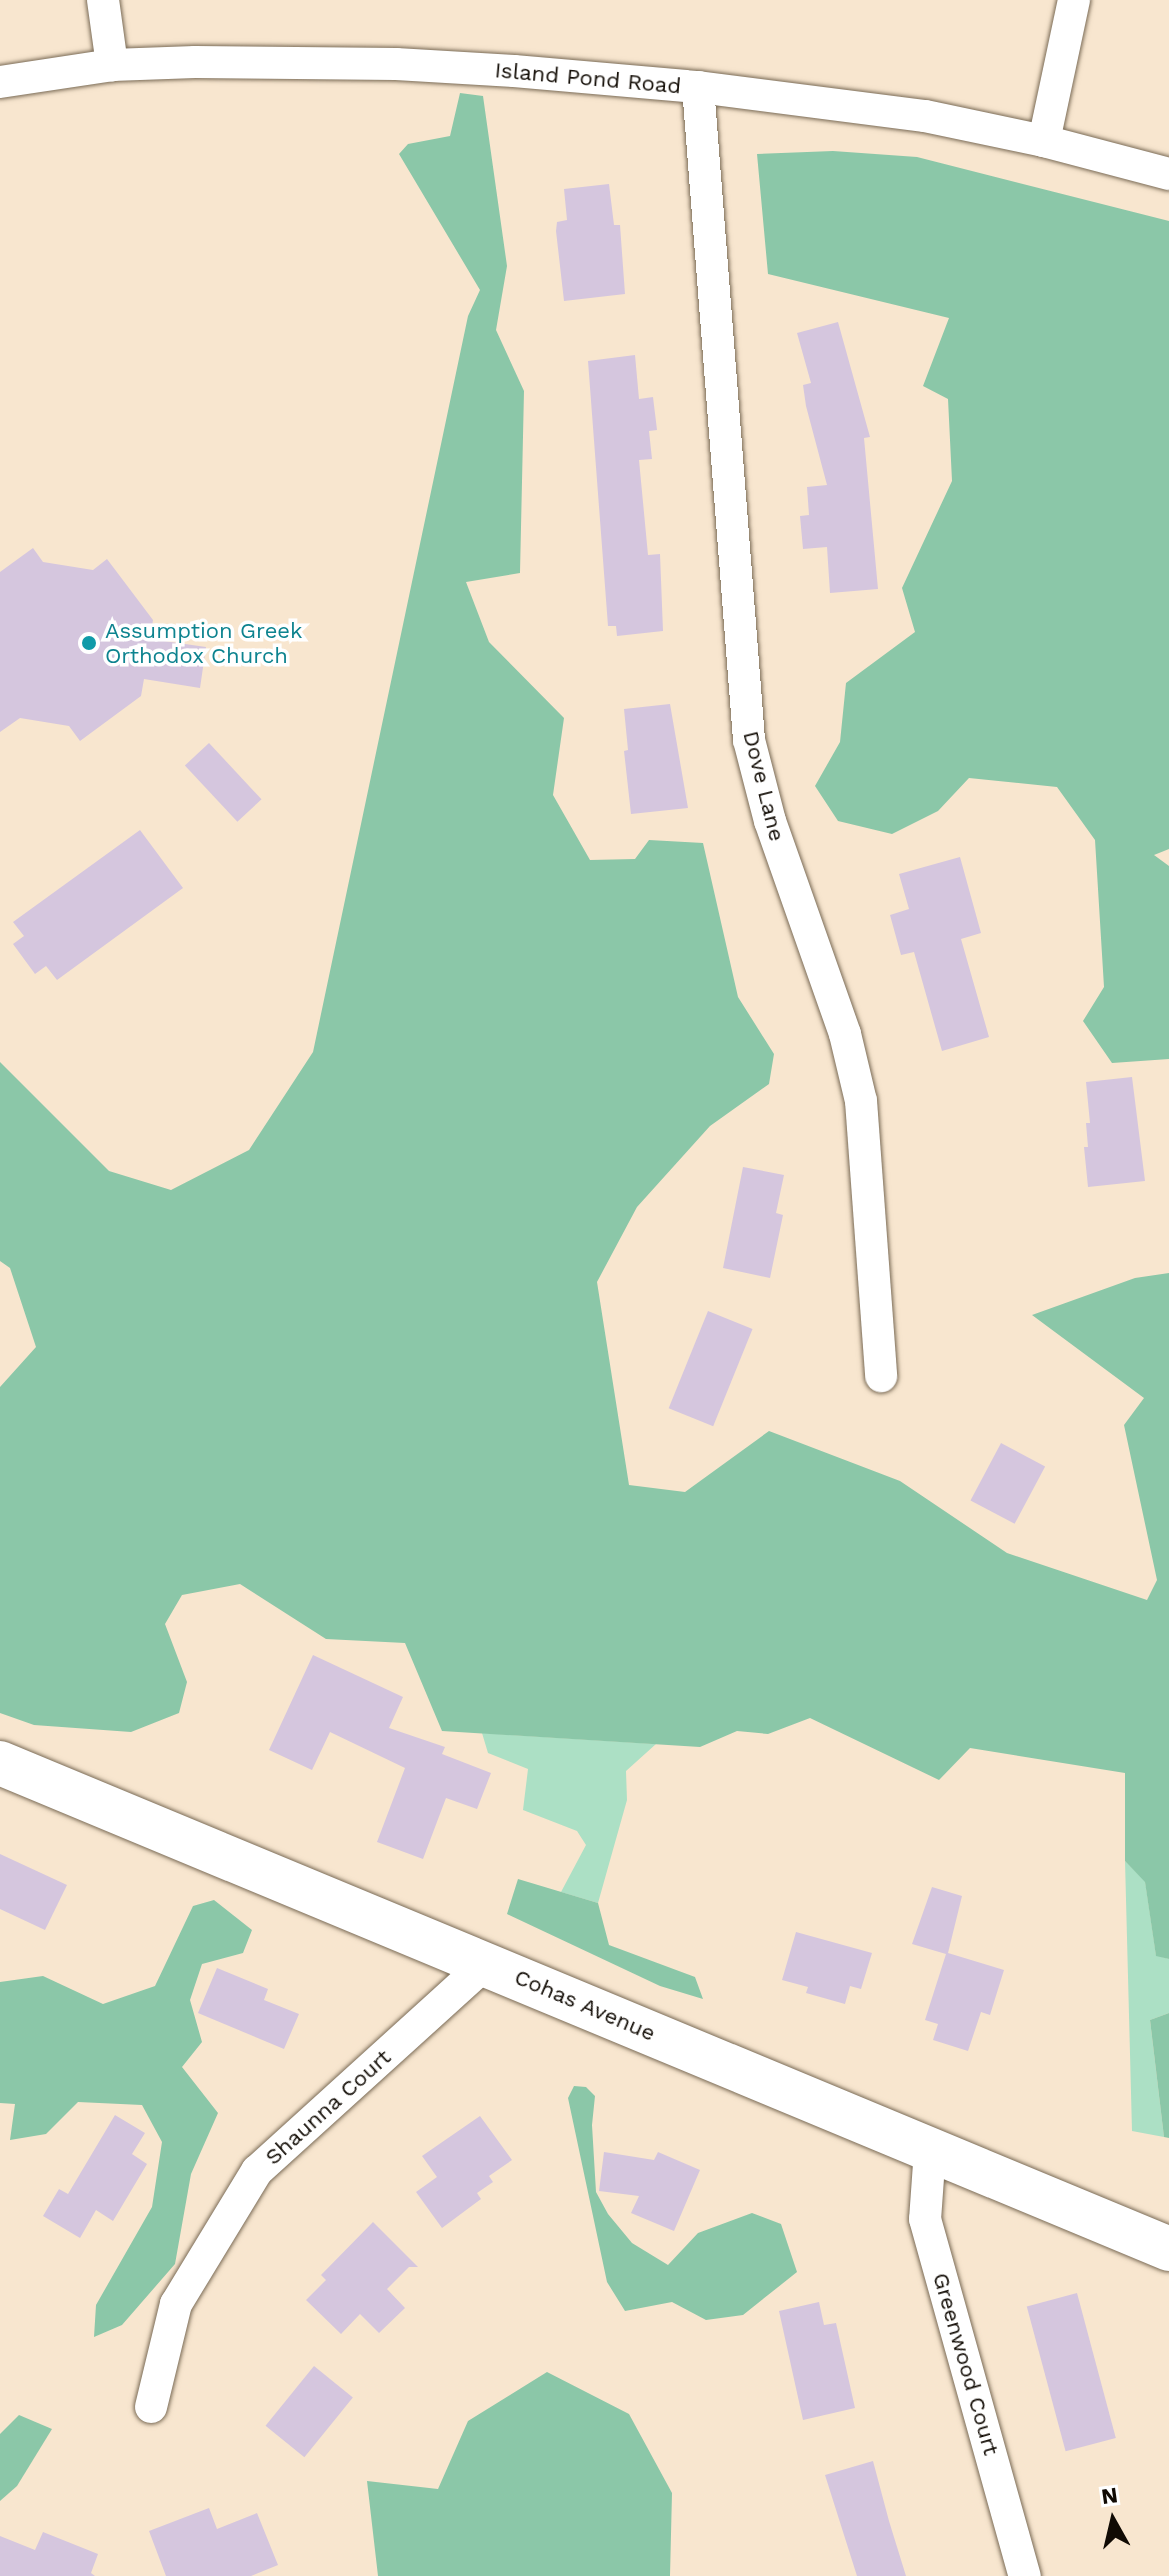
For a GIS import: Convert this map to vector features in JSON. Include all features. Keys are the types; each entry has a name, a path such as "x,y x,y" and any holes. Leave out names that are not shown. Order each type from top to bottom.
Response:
{"street":[{"path":"103,0 112,65"},
{"path":"1044,141 1074,0"},
{"name":"Island Pond Road","path":"0,82 112,65 274,61 396,64 698,87 925,116 1044,141 1169,174"},
{"name":"Dove Lane","path":"698,87 749,740 770,821 845,1034 861,1101 881,1376"},
{"name":"Cohas Avenue","path":"0,1763 1169,2249"},
{"name":"Shaunna Court","path":"151,2407 176,2304 257,2171 486,1963"},
{"name":"Greenwood Court","path":"930,2150 925,2219 1025,2576"}],"green space":[{"path":"460,93 483,96 507,266 496,330 524,391 520,573 466,582 489,642 564,718 553,795 590,860 635,859 649,840 703,843 738,997 774,1054 769,1084 710,1126 637,1207 597,1282 629,1485 685,1492 769,1431 900,1481 1007,1553 1147,1600 1157,1580 1124,1425 1144,1398 1032,1315 1135,1278 1169,1273 1169,1959 1156,1956 1145,1882 1125,1861 1125,1773 970,1748 939,1780 810,1718 768,1734 737,1731 700,1747 442,1731 405,1643 326,1639 240,1584 182,1595 165,1624 187,1682 179,1713 131,1732 34,1725 0,1713 0,1387 36,1347 10,1268 0,1261 0,1062 109,1171 171,1190 249,1150 313,1052 468,316 480,290 399,154 408,144 450,136"},
{"path":"833,151 917,157 1169,221 1169,849 1154,855 1169,866 1169,1059 1112,1063 1083,1021 1104,987 1095,840 1057,787 969,778 938,811 892,834 838,821 815,786 840,742 846,683 915,632 902,588 952,481 948,399 923,386 949,318 768,274 757,154"},
{"path":"482,1733 656,1744 626,1771 627,1800 598,1903 561,1892 586,1845 577,1831 523,1810 528,1769 488,1753"},
{"path":"1125,1861 1145,1881 1156,1955 1169,1959 1169,2013 1150,2020 1164,2137 1132,2131"},
{"path":"518,1879 598,1903 609,1945 695,1977 703,1999 660,1986 507,1914"},
{"path":"214,1900 252,1930 243,1953 202,1964 190,2000 202,2042 182,2067 218,2113 191,2174 175,2264 122,2325 94,2337 96,2305 152,2207 162,2142 142,2105 78,2102 46,2134 10,2140 15,2104 0,2103 0,1982 43,1976 103,2004 155,1986 193,1906"},
{"path":"1169,2013 1169,2138 1164,2137 1150,2020"},
{"path":"574,2086 586,2087 595,2096 592,2125 596,2192 608,2214 632,2243 668,2265 698,2233 752,2213 781,2224 797,2272 743,2315 706,2320 672,2302 625,2311 607,2282 568,2098"},
{"path":"547,2372 629,2414 672,2493 670,2576 378,2576 367,2481 438,2489 468,2421"},
{"path":"19,2415 52,2429 17,2486 0,2501 0,2434"}],"building":[{"path":"609,184 614,225 620,225 625,294 564,301 556,231 557,222 567,220 564,189"},
{"path":"838,322 870,437 864,438 878,589 830,593 827,547 803,549 800,516 809,515 807,487 827,485 806,406 803,385 811,383 797,333"},
{"path":"635,355 639,399 653,397 657,430 649,431 652,459 639,460 648,555 660,554 663,631 617,636 616,626 608,626 588,361"},
{"name":"Assumption Greek Orthodox Church","path":"33,548 43,562 93,570 107,559 153,620 150,639 206,647 200,688 144,679 141,696 80,741 69,726 20,718 0,732 0,572"},
{"path":"670,704 688,808 631,814 624,751 628,750 624,709"},
{"path":"209,743 262,799 237,822 185,766"},
{"path":"140,830 183,888 57,980 46,966 35,974 13,944 24,936 13,922"},
{"path":"960,857 981,933 961,939 989,1037 942,1051 914,952 901,955 890,915 909,909 899,874"},
{"path":"1132,1077 1145,1181 1088,1187 1084,1147 1088,1147 1086,1123 1090,1123 1086,1082"},
{"path":"743,1167 784,1175 776,1213 783,1215 770,1278 723,1268"},
{"path":"708,1311 753,1329 713,1426 669,1408"},
{"path":"1001,1443 1045,1466 1015,1524 970,1500"},
{"path":"313,1655 403,1697 389,1728 445,1747 442,1754 491,1773 477,1809 446,1798 423,1859 377,1842 405,1768 330,1732 312,1770 269,1750"},
{"path":"0,1854 67,1885 45,1930 0,1909"},
{"path":"932,1887 962,1896 948,1953 1004,1970 990,2015 981,2012 968,2051 933,2040 938,2024 925,2020 946,1954 912,1944"},
{"path":"796,1932 872,1953 861,1989 850,1986 845,2004 806,1993 808,1987 782,1980"},
{"path":"217,1968 268,1989 264,2000 299,2014 284,2049 198,2013"},
{"path":"115,2115 145,2133 132,2154 147,2164 113,2221 96,2210 80,2238 43,2216 59,2189 68,2194"},
{"path":"480,2116 512,2160 489,2176 493,2182 477,2193 481,2199 442,2228 416,2192 437,2177 422,2156"},
{"path":"604,2152 654,2160 658,2152 700,2170 674,2231 631,2213 639,2196 599,2191"},
{"path":"373,2222 418,2267 409,2267 387,2289 405,2308 379,2333 360,2314 341,2334 306,2300 326,2280 321,2275"},
{"path":"1077,2293 1116,2438 1066,2451 1027,2306"},
{"path":"819,2302 824,2325 836,2323 855,2408 803,2420 779,2311"},
{"path":"314,2366 353,2397 304,2457 266,2426"},
{"path":"873,2461 906,2576 857,2576 825,2475"},
{"path":"209,2508 217,2529 257,2513 278,2565 251,2576 166,2576 149,2531"},
{"path":"43,2532 98,2554 91,2573 95,2576 0,2576 0,2536 35,2550"}],"place":[{"name":"Assumption Greek Orthodox Church","path":"89,643"}]}
